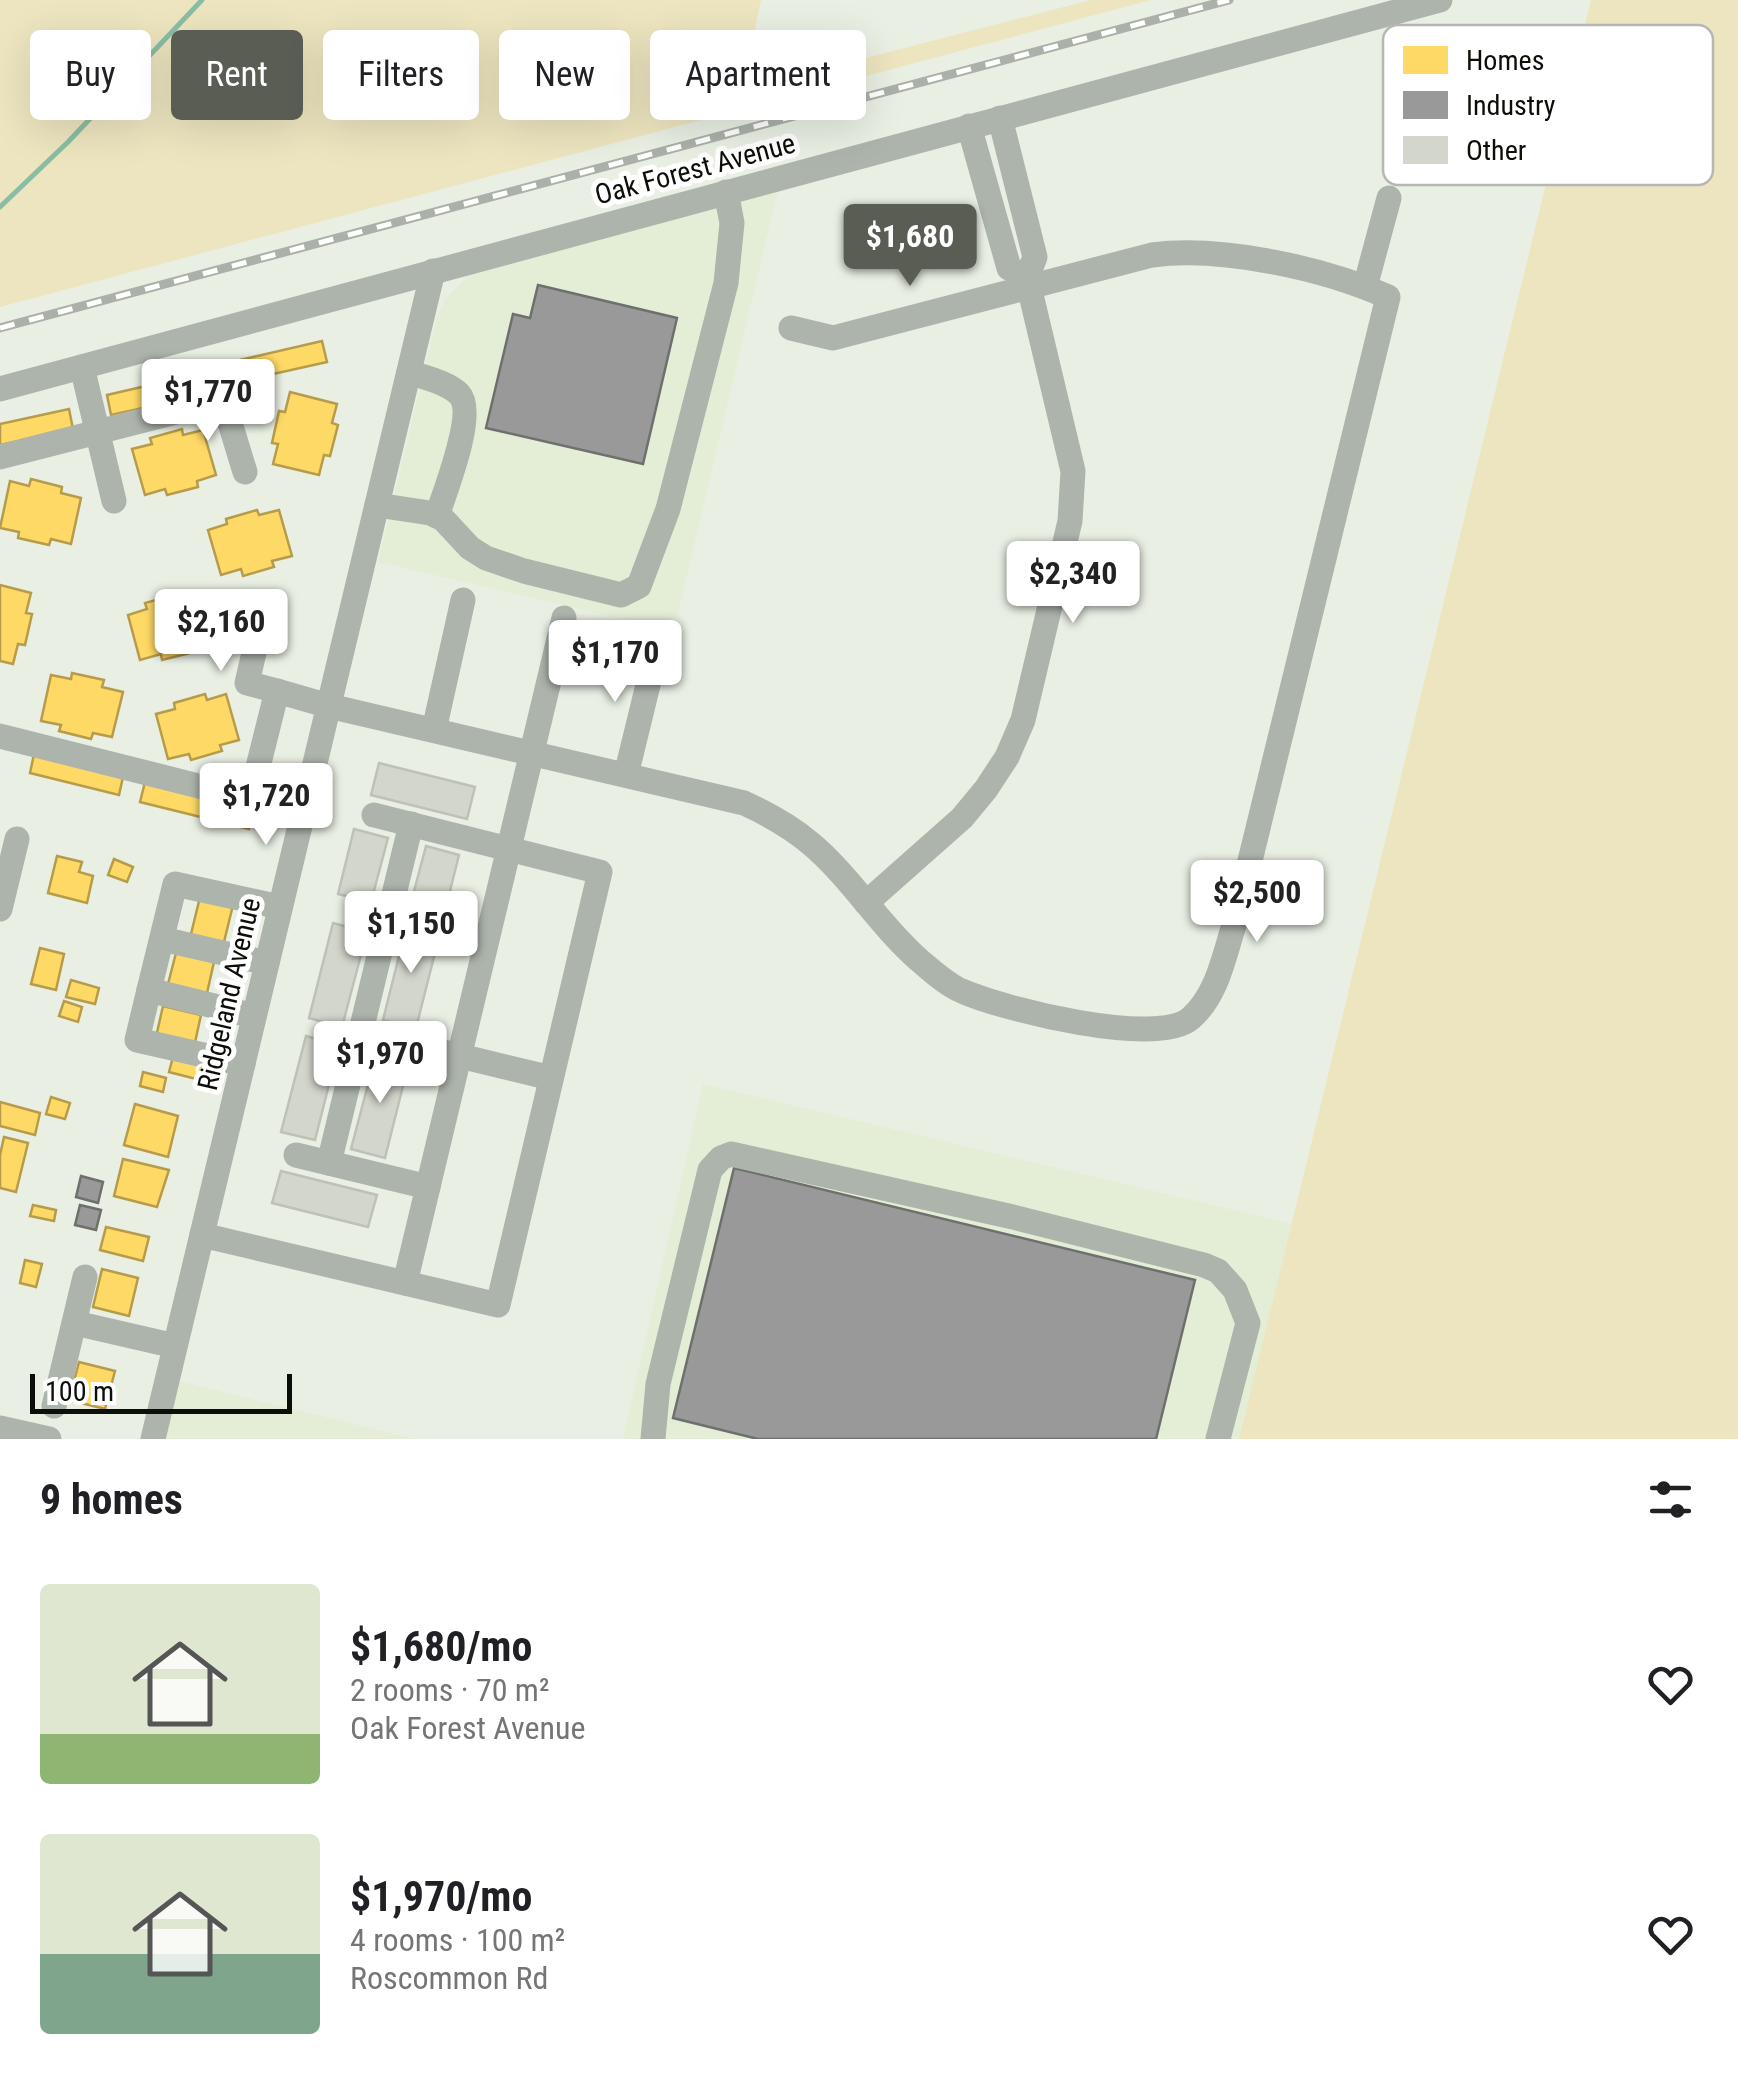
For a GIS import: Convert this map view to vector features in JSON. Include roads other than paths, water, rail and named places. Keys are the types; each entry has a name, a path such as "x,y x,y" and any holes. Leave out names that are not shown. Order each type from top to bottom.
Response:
{"street":[{"name":"Oak Forest Avenue","path":"0,389 1440,0"},
{"path":"866,904 962,818 1007,757 1023,720 1070,521 1073,471 1028,282 1035,256 1000,118"},
{"path":"970,126 1009,268 1028,282"},
{"path":"377,505 437,516 486,558 610,593 631,592 639,586 668,508 726,283 732,223 726,192"},
{"path":"1365,287 1389,198"},
{"path":"265,604 246,683 744,803 776,818 812,844 917,958 960,990 1100,1027 1152,1030 1189,1021 1212,993 1235,922 1388,298 1365,287 1223,252 1185,250 1028,282 833,338 791,328"},
{"name":"Ridgeland Avenue","path":"153,1439 433,271"},
{"path":"82,366 114,501"},
{"path":"409,372 445,384 459,394 466,409 437,516"},
{"path":"0,457 223,400 245,472"},
{"path":"434,730 463,600"},
{"path":"405,1283 564,618"},
{"path":"626,776 657,648"},
{"path":"0,736 250,799 277,690"},
{"path":"202,1234 498,1304 600,872 374,815"},
{"path":"329,1163 412,824"},
{"path":"0,910 16,839"},
{"path":"242,1064 138,1040 149,990 175,884 280,908"},
{"path":"162,939 267,963"},
{"path":"149,990 254,1016"},
{"path":"361,1032 551,1078"},
{"path":"653,1439 658,1384 710,1170 731,1154 1013,1218 1204,1265 1218,1272 1235,1290 1248,1322 1218,1439"},
{"path":"296,1155 428,1187"},
{"path":"54,1406 86,1277"},
{"path":"75,1322 175,1346"},
{"path":"0,1428 49,1439"}],"waterway":[{"path":"0,207 68,142 202,0"}],"railway":[{"path":"0,328 1229,0"}]}
